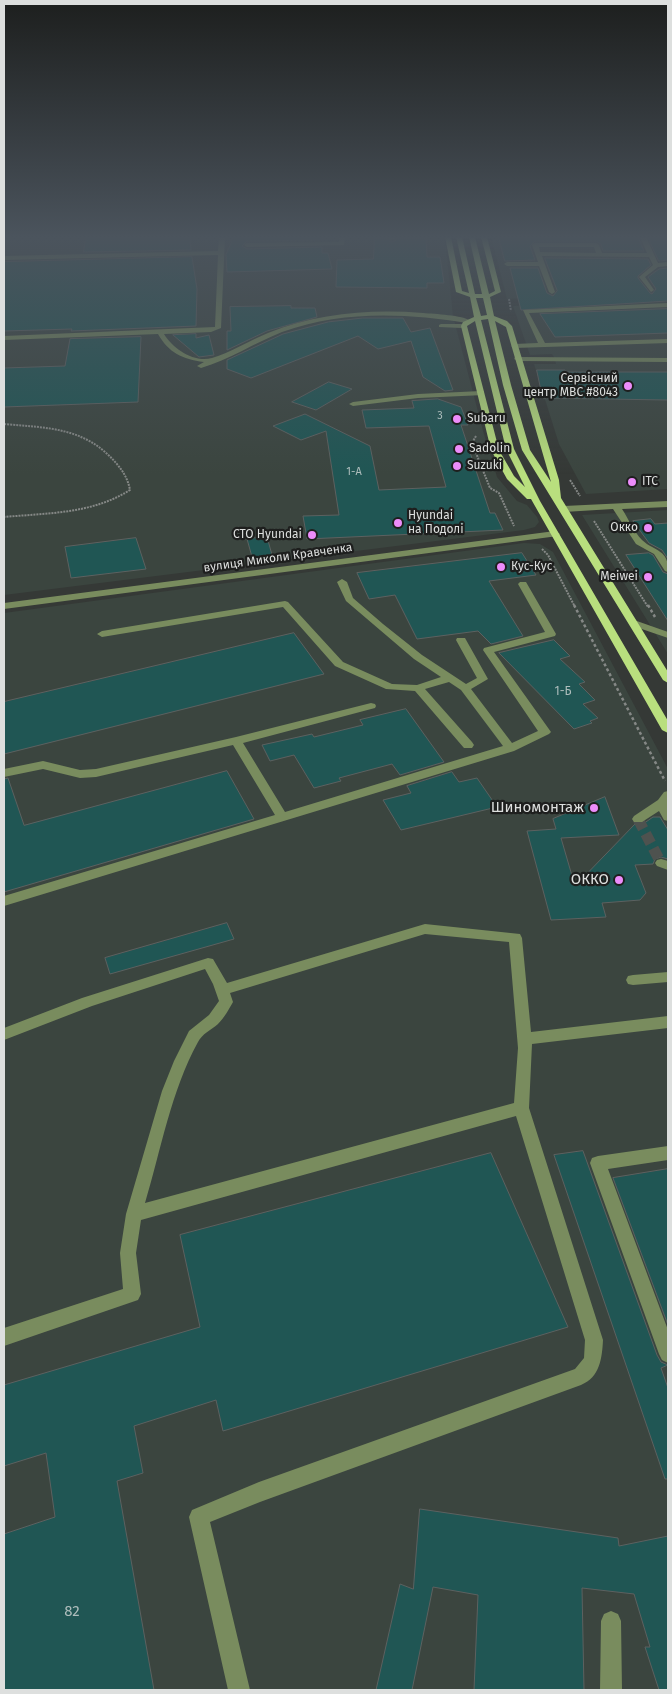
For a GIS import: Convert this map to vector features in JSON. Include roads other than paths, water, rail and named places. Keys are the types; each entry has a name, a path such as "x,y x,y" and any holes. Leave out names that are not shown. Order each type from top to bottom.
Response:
{"main road":[{"path":"478,316 510,450 536,501 668,730"},
{"path":"491,316 526,450 668,680"},
{"path":"536,501 523,492 503,466 493,442 466,323 491,318 503,321 509,326 555,480 557,498"}],"street":[{"path":"4,338 211,330 218,328 218,316"},
{"path":"201,366 287,328 318,320 352,316"},
{"path":"424,316 466,323"},
{"path":"528,316 543,346"},
{"path":"441,326 466,323"},
{"path":"160,332 164,342 182,358 212,361"},
{"path":"514,346 668,341"},
{"path":"518,359 668,360"},
{"path":"353,404 418,396 481,393"},
{"path":"564,509 668,504"},
{"path":"616,507 639,542 658,552 668,569"},
{"name":"вулиця Миколи Кравченка","path":"4,606 555,534"},
{"path":"342,582 349,600 418,657 465,688 510,748"},
{"path":"4,901 510,748 545,732 488,650 551,634 523,584"},
{"path":"102,634 285,604 339,664 390,688 418,688 450,678"},
{"path":"634,623 667,635"},
{"path":"461,640 483,679 465,688"},
{"path":"418,688 468,745"},
{"path":"4,773 43,765 88,774 236,741 371,706"},
{"path":"236,741 282,817"},
{"path":"638,819 665,799 668,817"},
{"path":"222,990 425,929 515,938 524,1039 521,1108 594,1340 593,1361 581,1376 259,1492 199,1517 239,1690"},
{"path":"4,1034 78,1005 208,963 226,1002 214,1020 194,1036 181,1061 170,1091 134,1214 128,1253 132,1294 4,1337"},
{"path":"633,980 668,977"},
{"path":"524,1039 668,1022"},
{"path":"134,1214 521,1108"},
{"path":"668,1153 598,1164 668,1354"},
{"path":"610,1621 611,1690"}],"tunnel":[{"path":"638,819 661,863"}],"place":[{"name":"Сервісний центр МВС #8043","path":"628,386"},
{"name":"Subaru","path":"457,419"},
{"name":"Sadolin","path":"459,449"},
{"name":"Suzuki","path":"457,466"},
{"name":"ITC","path":"632,482"},
{"name":"Hyundai на Подолі","path":"398,523"},
{"name":"Окко","path":"648,528"},
{"name":"СТО Hyundai","path":"312,535"},
{"name":"Кус-Кус","path":"501,567"},
{"name":"Meiwei","path":"648,577"},
{"name":"Шиномонтаж","path":"594,808"},
{"name":"ОККО","path":"619,880"}]}
